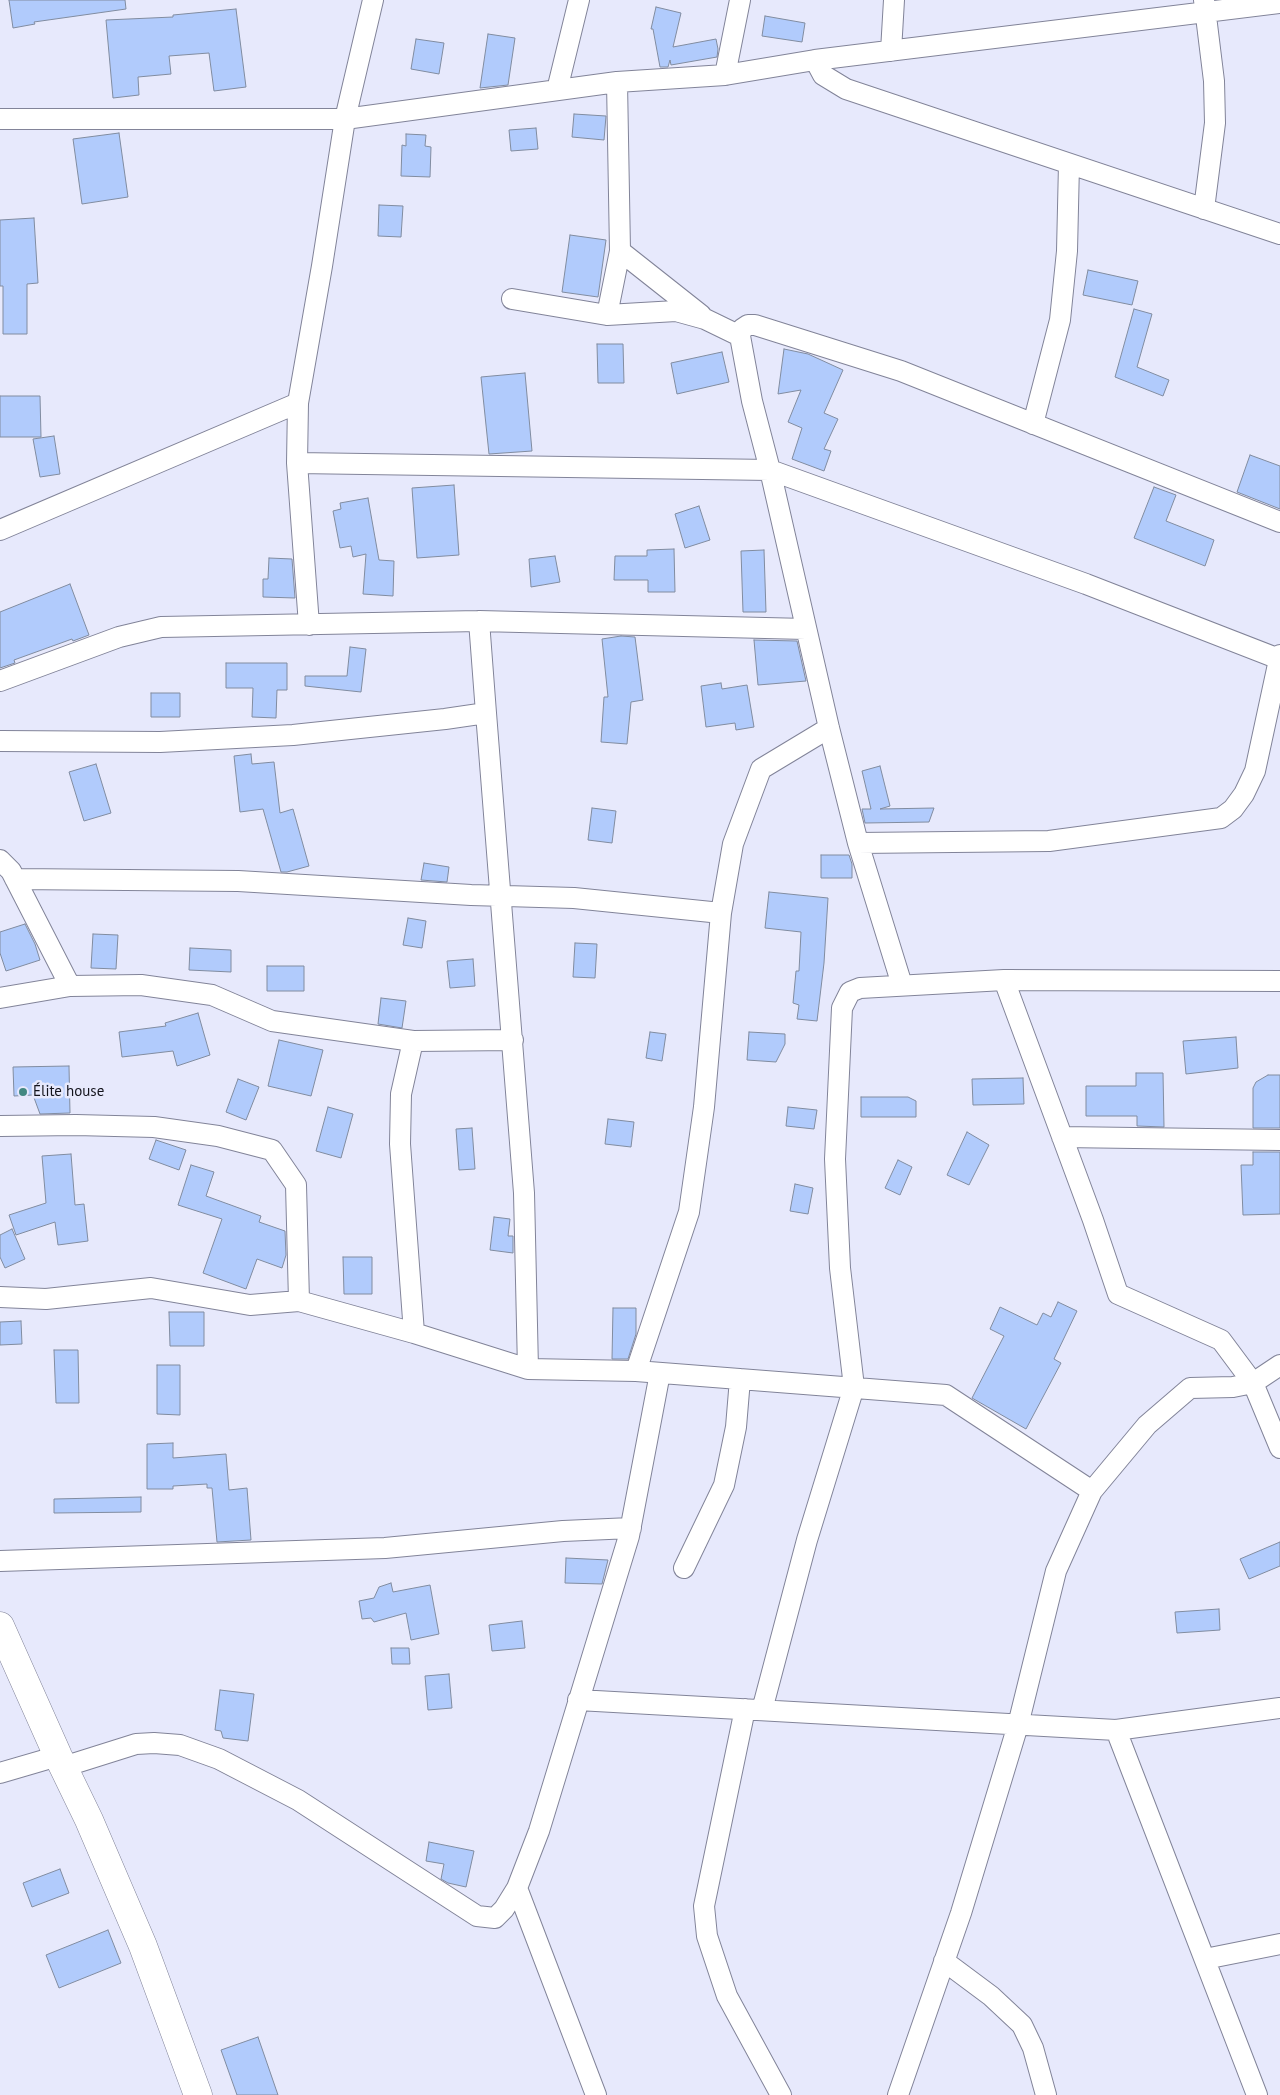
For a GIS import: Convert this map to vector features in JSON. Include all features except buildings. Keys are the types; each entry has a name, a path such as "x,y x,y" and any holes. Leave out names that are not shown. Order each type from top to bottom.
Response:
{"main road":[{"path":"0,1626 89,1820 142,1946 198,2095"}],"street":[{"path":"309,626 297,463 298,403 345,119 373,0"},
{"path":"557,90 579,0"},
{"path":"725,75 740,0"},
{"path":"891,51 894,0"},
{"path":"0,119 345,119 617,82 725,75 815,60 891,51 1205,6 1280,3"},
{"path":"1204,208 1215,123 1214,81 1205,6"},
{"path":"815,60 823,75 846,90 1280,234"},
{"path":"607,315 620,251 617,82"},
{"path":"1033,424 1060,320 1067,251 1068,164"},
{"path":"620,251 705,319"},
{"path":"512,299 607,315 676,311 705,319 740,336"},
{"path":"902,985 858,843 829,728 770,470 752,401 740,336 742,329 748,325 755,326 901,371 1280,522"},
{"path":"0,530 298,403"},
{"path":"297,463 770,470 1086,584 1280,657 1255,772 1244,794 1233,809 1221,818 1049,841 858,843"},
{"path":"0,680 119,637 161,628 479,621 806,628"},
{"path":"479,621 524,1193 528,1369"},
{"path":"0,741 160,742 293,735 486,713"},
{"path":"636,1371 689,1212 704,1107 721,914 733,844 761,769 829,728"},
{"path":"0,860 11,871 70,986"},
{"path":"15,880 238,881 471,896 500,895 574,898 721,914"},
{"path":"1004,980 1118,1294 1221,1340 1253,1383 1280,1448"},
{"path":"781,2095 727,1996 707,1936 704,1906 753,1709 854,1387 840,1268 835,1159 842,1008 850,992 860,988 902,985 1004,980 1280,981"},
{"path":"0,998 70,986 141,985 212,995 272,1021 413,1041 513,1040"},
{"path":"413,1041 401,1094 400,1144 414,1333"},
{"path":"0,1126 154,1127 218,1136 272,1150 296,1185 298,1301"},
{"path":"1062,1137 1280,1140"},
{"path":"0,1297 46,1299 151,1288 250,1305 298,1301 414,1333 528,1369 636,1371 946,1395 1092,1491"},
{"path":"898,2095 944,1960 1018,1725 1056,1571 1092,1491 1147,1426 1190,1388 1253,1383 1280,1365"},
{"path":"0,1773 61,1762 136,1744 180,1745 219,1759 298,1800 477,1916 495,1918 517,1888 539,1831 631,1528 660,1373"},
{"path":"684,1568 724,1485 736,1427 740,1379"},
{"path":"0,1561 385,1548 563,1531 631,1528"},
{"path":"578,1700 1116,1730 1280,1708"},
{"path":"1116,1730 1257,2095"},
{"path":"517,1888 596,2095"},
{"path":"1205,1959 1280,1944"},
{"path":"944,1960 991,1996 1022,2025 1034,2048 1046,2095"}],"place":[{"name":"Élite house","path":"23,1092"}]}
